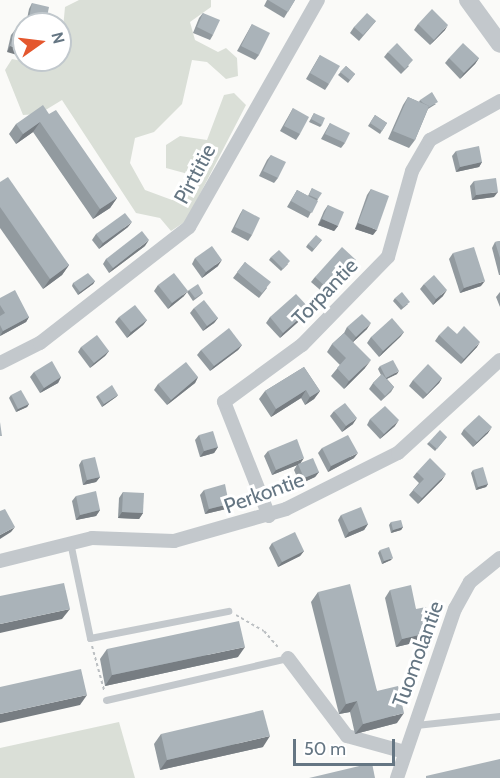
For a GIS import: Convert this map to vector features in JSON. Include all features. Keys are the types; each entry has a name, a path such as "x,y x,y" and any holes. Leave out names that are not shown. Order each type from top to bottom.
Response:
{"street":[{"name":"Pirttitie","path":"0,363 40,344 189,227 318,0"},
{"path":"468,0 500,44"},
{"name":"Torpantie","path":"269,516 224,402 302,345 388,257 412,171 430,140 500,101"},
{"name":"Perkontie","path":"0,561 70,542 106,537 174,541 269,516 391,457 500,360"},
{"name":"Tuomolantie","path":"397,778 455,609 470,582 500,558"},
{"path":"288,658 347,736 405,752"}],"lane":[{"path":"70,542 90,638 228,611"},
{"path":"106,700 288,658"},
{"path":"414,725 500,716"}],"path":[{"path":"228,611 264,631 288,658"},
{"path":"90,638 106,700"}],"shaded area":[{"path":"79,0 211,0 211,7 190,22 195,40 218,52 226,48 237,58 238,76 226,79 207,62 192,60 182,104 154,132 135,138 130,163 145,190 172,200 188,189 188,174 166,168 166,145 180,136 207,140 224,95 234,93 246,105 186,221 171,231 160,218 136,213 62,100 39,114 23,115 5,70 12,59 12,72 72,72 72,12 65,12 65,7"},
{"path":"119,722 135,778 0,778 0,748"}],"building":[{"path":"268,0 295,0 288,12"},
{"path":"32,3 49,7 48,12 30,12"},
{"path":"432,9 448,25 434,40 418,24"},
{"path":"203,13 220,20 213,35 197,27"},
{"path":"367,13 376,21 363,35 354,27"},
{"path":"252,24 270,33 259,55 241,46"},
{"path":"397,43 413,60 405,69 388,52"},
{"path":"463,43 479,58 464,73 449,58"},
{"path":"320,55 340,66 329,84 310,73"},
{"path":"346,66 355,74 350,80 340,72"},
{"path":"432,92 438,102 429,107 420,100"},
{"path":"408,97 429,106 415,140 393,131"},
{"path":"43,105 49,114 56,110 117,198 100,209 40,122 23,134 16,124"},
{"path":"293,108 309,117 300,134 284,126"},
{"path":"314,113 325,118 322,125 311,119"},
{"path":"375,115 387,123 382,131 370,123"},
{"path":"330,123 350,133 345,143 325,134"},
{"path":"479,146 482,162 460,167 456,151"},
{"path":"271,155 286,162 278,178 263,171"},
{"path":"8,177 69,265 50,279 0,207 0,182"},
{"path":"496,178 498,192 476,195 474,181"},
{"path":"312,188 322,193 318,199 309,195"},
{"path":"371,189 389,196 377,230 358,223"},
{"path":"297,190 318,201 312,213 291,201"},
{"path":"328,205 344,212 338,226 322,219"},
{"path":"243,209 260,218 252,235 235,227"},
{"path":"125,213 132,222 103,243 96,234"},
{"path":"142,231 149,240 113,268 106,259"},
{"path":"316,235 322,240 314,249 308,244"},
{"path":"500,241 500,258 495,242"},
{"path":"212,246 222,260 206,272 195,258"},
{"path":"342,247 356,260 329,290 315,277"},
{"path":"474,247 485,281 464,288 453,253"},
{"path":"279,250 290,261 283,269 271,257"},
{"path":"245,262 271,282 262,293 237,272"},
{"path":"88,273 95,281 80,292 73,283"},
{"path":"174,273 188,291 172,303 158,285"},
{"path":"434,275 447,290 436,299 424,284"},
{"path":"198,284 203,293 195,298 189,290"},
{"path":"15,290 29,317 3,331 0,316 5,313 0,305 0,298"},
{"path":"402,292 410,302 403,307 395,298"},
{"path":"296,294 310,309 283,333 270,317"},
{"path":"204,300 218,318 207,326 194,308"},
{"path":"135,305 147,320 131,332 119,317"},
{"path":"362,314 371,323 356,337 347,327"},
{"path":"392,318 404,332 383,351 371,337"},
{"path":"448,326 457,334 464,326 480,342 464,359 439,335"},
{"path":"229,328 242,345 214,366 201,350"},
{"path":"344,333 371,360 349,381 337,368 346,358 332,344"},
{"path":"97,335 109,351 94,363 81,347"},
{"path":"393,360 399,371 386,378 380,366"},
{"path":"52,361 61,377 44,388 34,372"},
{"path":"186,362 198,377 171,400 158,384"},
{"path":"428,364 442,378 427,394 413,380"},
{"path":"304,367 320,391 310,397 306,390 276,409 265,391"},
{"path":"382,374 394,387 385,396 373,383"},
{"path":"112,385 118,395 104,404 98,395"},
{"path":"21,390 29,404 18,409 11,395"},
{"path":"345,403 357,418 346,426 334,411"},
{"path":"385,406 399,420 384,434 370,419"},
{"path":"479,415 492,427 477,442 464,429"},
{"path":"440,430 447,437 437,449 429,442"},
{"path":"213,431 218,447 204,451 199,435"},
{"path":"348,435 358,453 331,466 322,448"},
{"path":"297,439 304,458 276,470 268,451"},
{"path":"95,457 100,477 87,480 82,460"},
{"path":"313,458 319,472 304,478 298,464"},
{"path":"430,458 446,474 422,498 413,490 424,479 417,472"},
{"path":"483,467 488,484 478,487 473,470"},
{"path":"225,484 229,504 209,509 204,490"},
{"path":"96,491 100,510 80,515 76,496"},
{"path":"123,492 144,493 143,513 122,512"},
{"path":"361,507 368,524 349,532 341,515"},
{"path":"5,509 15,527 0,535 0,511"},
{"path":"401,520 403,527 393,530 391,522"},
{"path":"295,532 304,551 282,562 272,543"},
{"path":"389,547 393,558 384,561 380,550"},
{"path":"64,583 70,609 0,624 0,596"},
{"path":"350,584 377,691 398,686 404,713 363,724 357,701 346,704 318,592"},
{"path":"411,585 416,609 426,607 432,632 402,639 390,590"},
{"path":"239,621 245,647 112,675 107,649"},
{"path":"81,669 87,695 0,714 0,687"},
{"path":"263,710 270,736 167,760 161,734"},
{"path":"500,759 500,778 426,778 426,776"},
{"path":"372,763 375,778 309,778"}]}
